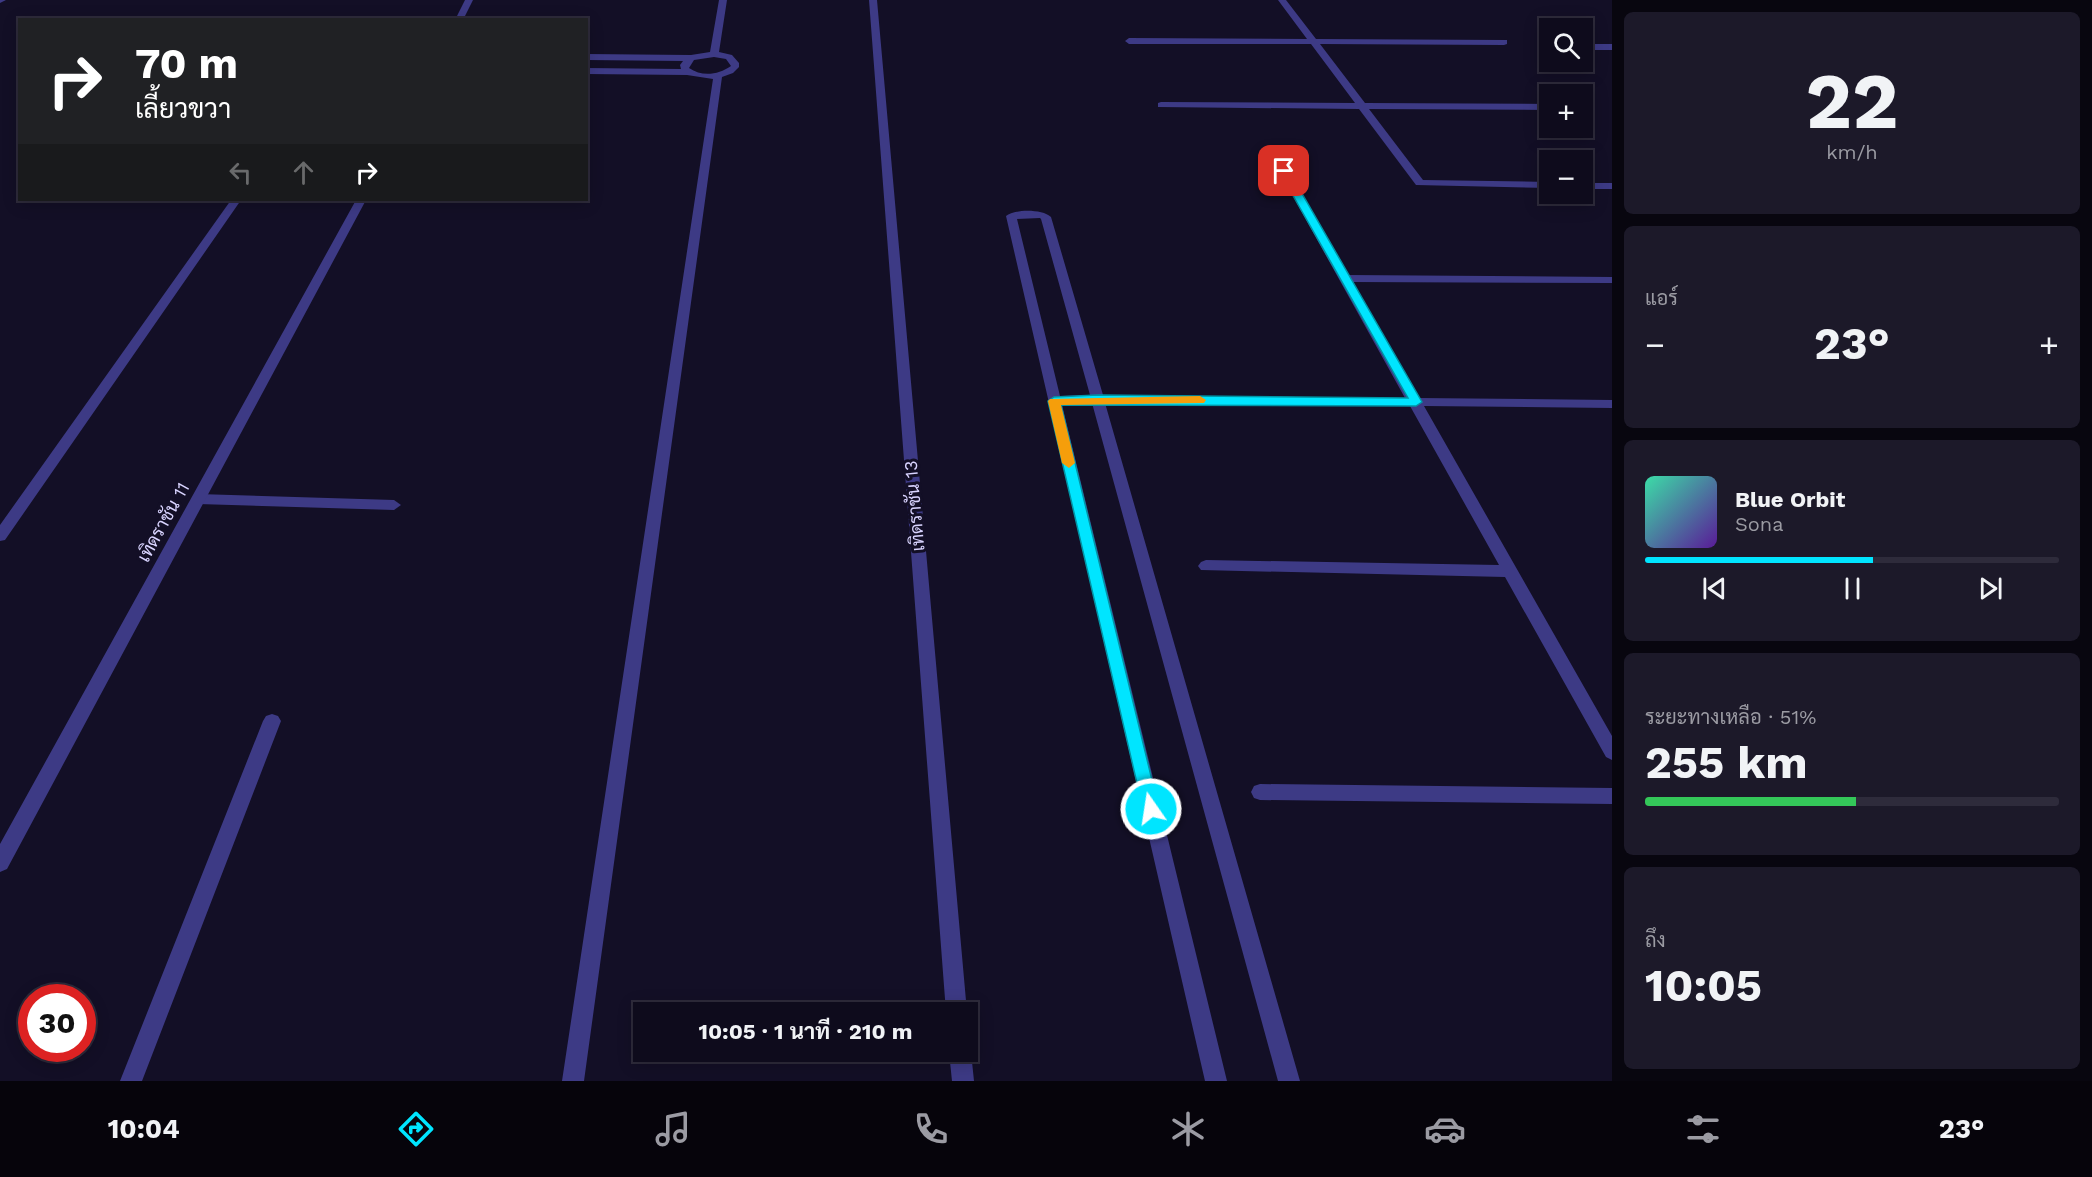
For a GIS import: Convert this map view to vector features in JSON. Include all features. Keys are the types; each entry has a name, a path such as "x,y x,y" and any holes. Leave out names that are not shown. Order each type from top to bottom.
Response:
{"street":[{"path":"460,18 469,0"},
{"path":"714,54 723,0"},
{"name":"เทิดราชัน 13","path":"873,0 956,1002"},
{"path":"1282,0 1420,183 1539,185"},
{"path":"1129,41 1504,42"},
{"path":"1593,47 1612,47"},
{"path":"588,57 691,58 714,54 729,57 735,63 732,71 718,76 701,76 688,72 588,71"},
{"path":"688,72 684,65 691,58"},
{"path":"573,1081 718,76"},
{"path":"1161,105 1363,108 1539,107"},
{"path":"1274,153 1612,752"},
{"path":"1593,186 1612,186"},
{"path":"0,536 235,201"},
{"name":"เทิดราชัน 11","path":"0,863 360,201"},
{"path":"1216,1081 1011,216 1041,215 1046,217 1289,1081"},
{"path":"1346,278 1612,280"},
{"path":"1054,401 1098,399 1612,404"},
{"path":"198,499 394,504"},
{"path":"1206,566 1511,571"},
{"path":"131,1081 272,721"},
{"path":"1260,792 1612,796"},
{"path":"961,1062 963,1081"}],"slow traffic":[{"path":"1069,463 1054,401 1200,400"}],"route":[{"path":"1151,809 1054,401 1098,399 1416,402 1284,171"}]}
